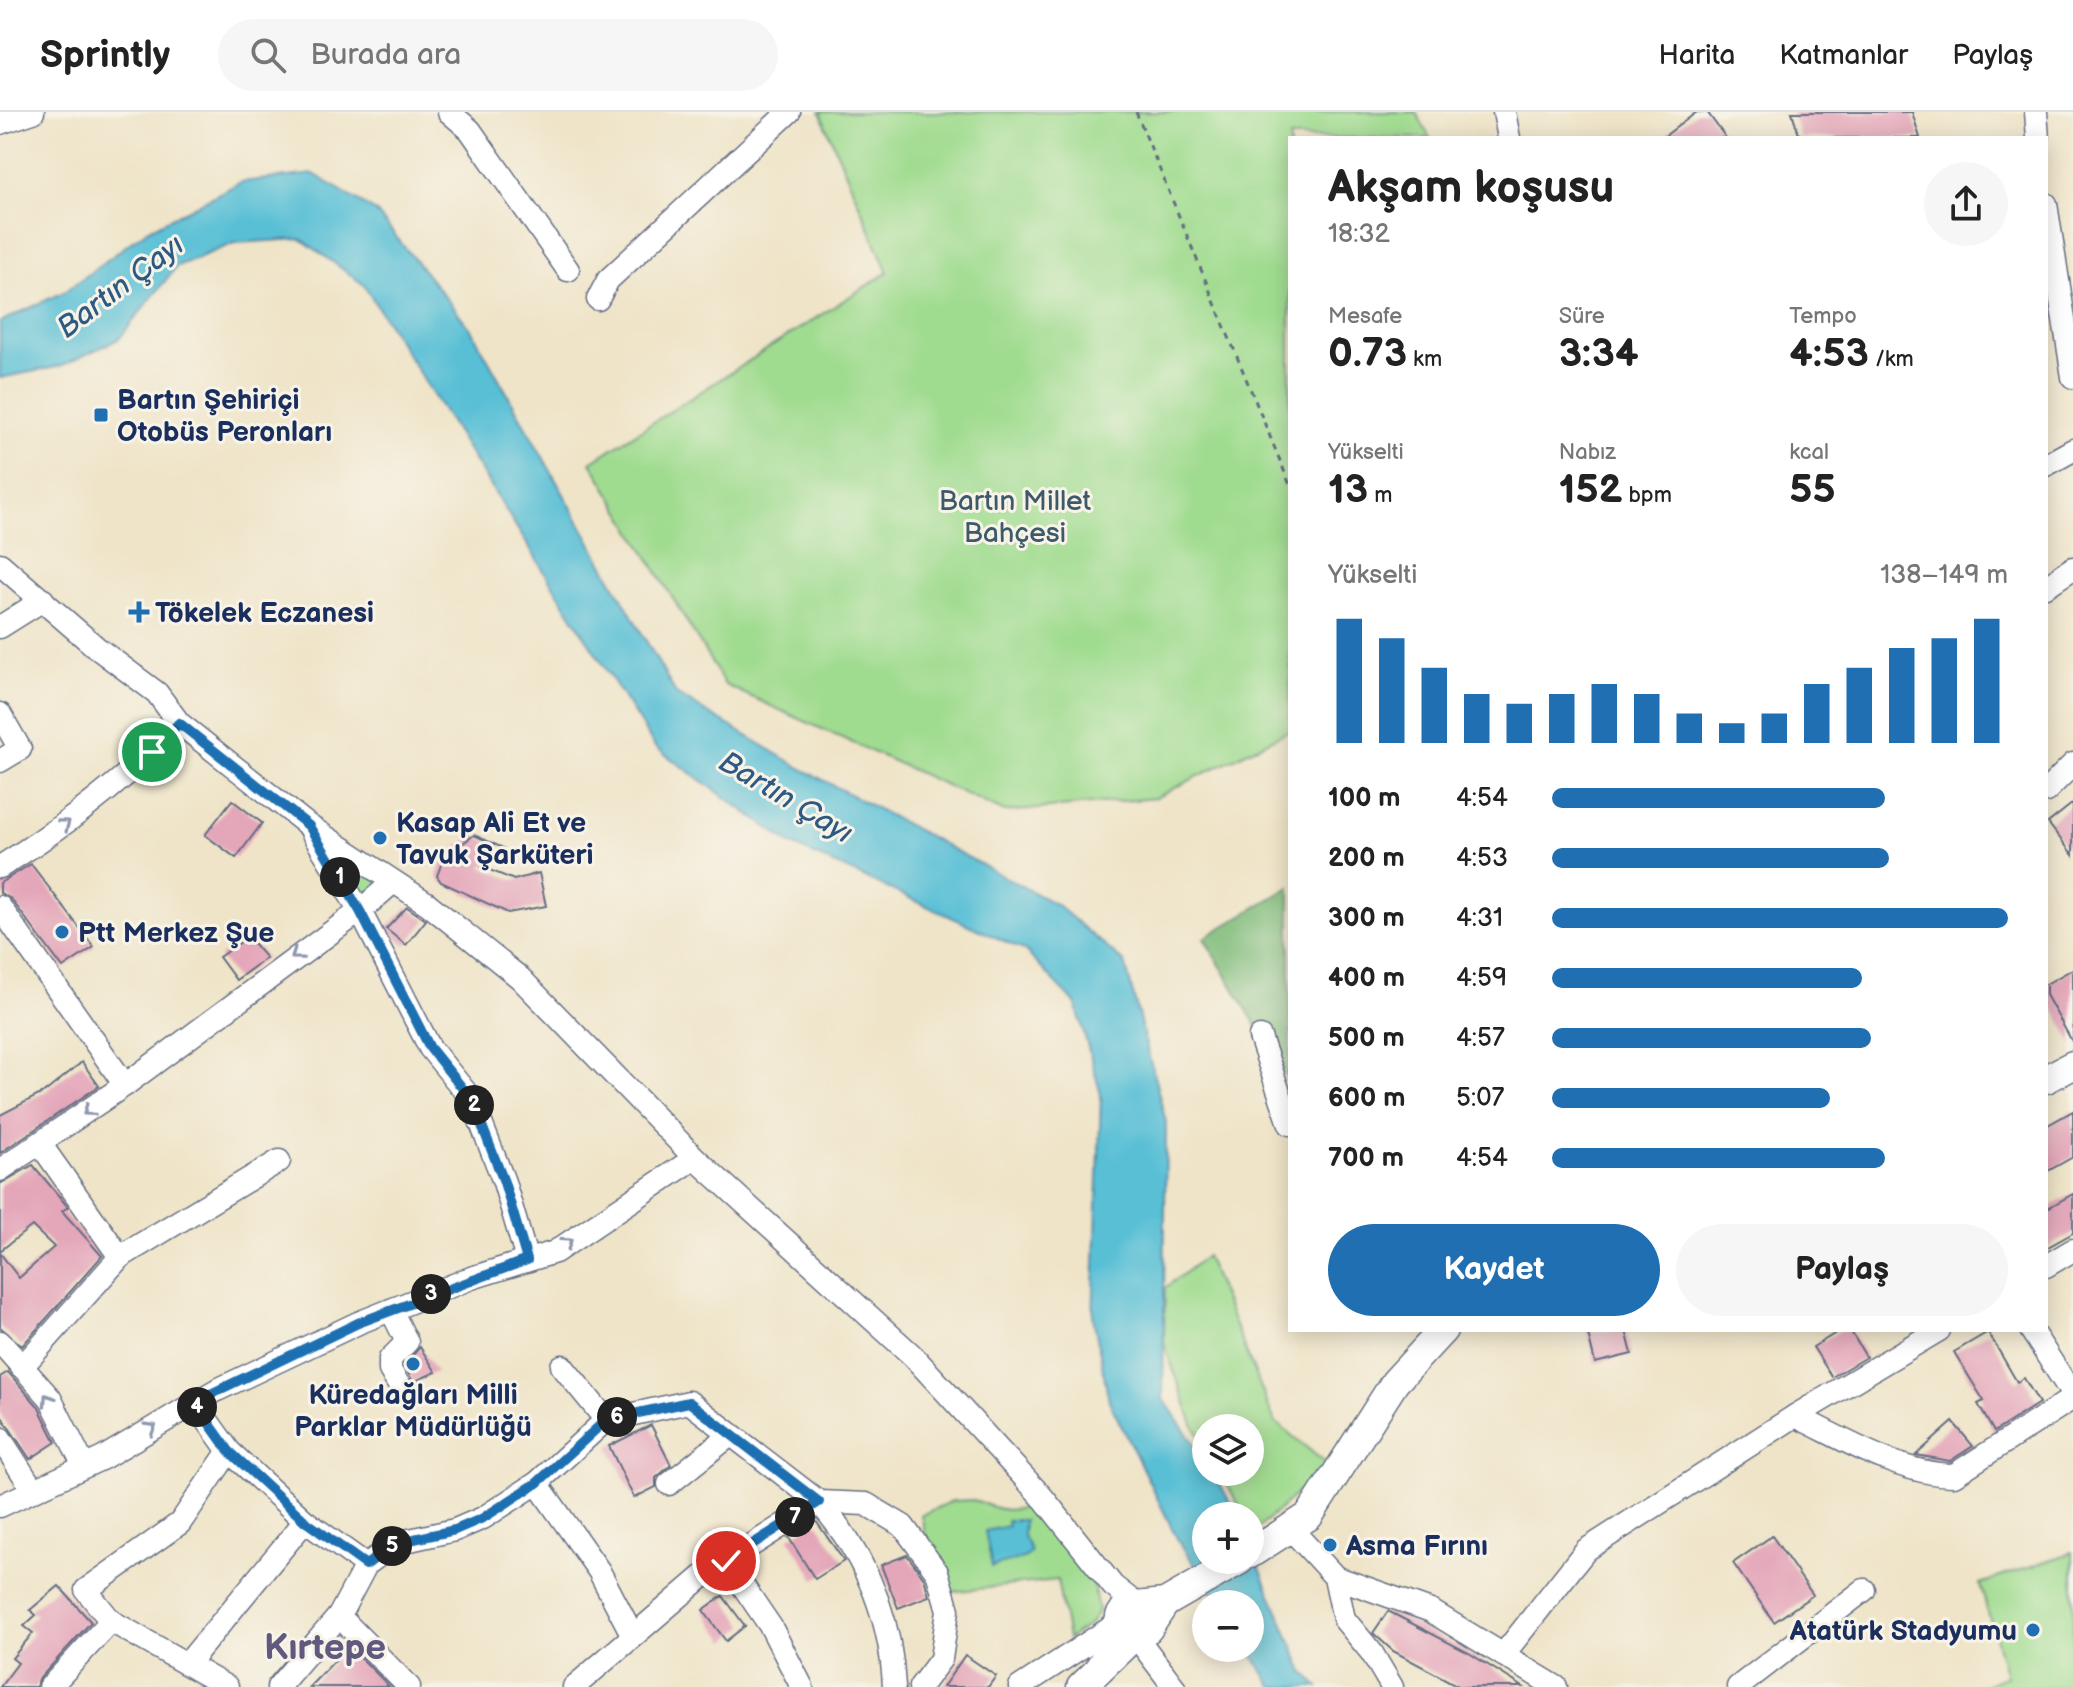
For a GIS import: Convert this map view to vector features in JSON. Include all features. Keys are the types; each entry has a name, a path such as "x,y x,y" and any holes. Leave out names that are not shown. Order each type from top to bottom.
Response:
{"main road":[{"path":"2048,1078 2073,1065"},
{"path":"1264,1546 1309,1516 1395,1382 1441,1332"},
{"path":"1090,1678 1118,1639 1139,1622 1217,1574"}],"street":[{"path":"0,123 33,112"},
{"path":"449,112 470,130 568,270"},
{"path":"598,299 608,280 789,112"},
{"path":"1504,112 1509,136"},
{"path":"2036,112 2038,136"},
{"path":"2048,228 2054,300 2073,377"},
{"path":"2048,464 2073,450"},
{"path":"0,564 97,648 157,693 179,723 309,826 428,904 520,978 695,1158 913,1356 1044,1499 1113,1586 1139,1622 1174,1687"},
{"path":"2048,585 2073,568"},
{"path":"0,627 43,600"},
{"path":"0,714 20,749 0,761"},
{"path":"0,867 62,828 152,752 179,723"},
{"path":"2048,789 2073,764"},
{"path":"309,826 360,911 430,1048 472,1100 504,1182 527,1260"},
{"path":"0,1170 125,1085 360,911 392,883"},
{"path":"0,907 125,1085"},
{"path":"1260,1037 1288,1118"},
{"path":"41,1145 120,1257"},
{"path":"0,1506 83,1464 103,1458 194,1402 391,1310 555,1252 695,1158"},
{"path":"22,1367 120,1257 279,1161"},
{"path":"2048,1265 2073,1250"},
{"path":"391,1310 406,1334 407,1342 390,1359 390,1370 403,1392"},
{"path":"1503,1655 1586,1550 1795,1416 1936,1332"},
{"path":"1795,1416 1893,1461 1938,1475 1954,1475 2073,1397 2032,1332"},
{"path":"0,1342 50,1398 83,1464"},
{"path":"562,1366 606,1420"},
{"path":"194,1402 229,1451 305,1521 366,1565"},
{"path":"278,1687 339,1616 366,1565 396,1543 455,1530 483,1518 537,1483 606,1420 689,1402 729,1436 819,1502 855,1549 878,1596 891,1645 894,1687"},
{"path":"669,1484 729,1436"},
{"path":"0,1438 32,1488"},
{"path":"221,1686 188,1663 111,1621 86,1590 180,1523 229,1451"},
{"path":"537,1483 599,1571 633,1636"},
{"path":"574,1687 726,1561 819,1502 866,1504 903,1526 937,1572 948,1610 941,1659 920,1687"},
{"path":"188,1663 305,1521"},
{"path":"1284,1534 1335,1577 1431,1611 1556,1687"},
{"path":"726,1561 771,1627 802,1687"},
{"path":"1335,1577 1344,1619 1372,1653 1392,1687"},
{"path":"1738,1687 1864,1590"},
{"path":"339,1616 409,1687"},
{"path":"50,1687 111,1621"},
{"path":"1020,1687 1139,1622"}],"path":[{"path":"1136,112 1288,480"}],"green space":[{"name":"Bartın Millet Bahçesi","path":"820,112 1416,112 1429,136 1288,136 1288,731 1155,798 1005,812 725,685 591,462 888,272"},
{"path":"326,846 382,883 361,903"},
{"path":"1288,888 1288,1079 1204,938"},
{"path":"1206,1256 1275,1422 1328,1465 1264,1523 1264,1502 1237,1502 1228,1486 1264,1486 1264,1414 1192,1414 1192,1421 1164,1343 1165,1288"},
{"path":"974,1500 1009,1510 1031,1503 1092,1578 1098,1611 1090,1624 1068,1639 1057,1580 950,1592 927,1542 921,1515 952,1501"},
{"name":"Atatürk Stadyumu","path":"2073,1552 2073,1687 1981,1687 2006,1676 1980,1584"}],"water":[{"name":"Bartın Çayı","path":"314,174 376,212 471,329 676,694 806,771 1057,905 1125,963 1166,1122 1163,1398 1192,1441 1192,1486 1221,1486 1230,1502 1192,1502 1192,1561 1177,1538 1109,1401 1093,1317 1101,1095 1076,1004 1024,950 792,845 655,747 363,284 301,239 235,243 177,266 119,339 61,366 0,378 0,322 66,291 147,230 241,182"},
{"path":"1007,1520 1024,1520 1023,1536 1031,1551 1026,1557 992,1567 985,1531 1008,1526"},
{"path":"1200,1574 1262,1574 1304,1672 1319,1687 1273,1687 1257,1662 1264,1662 1264,1590 1211,1590"}],"building":[{"path":"1697,112 1707,112 1725,136 1665,136"},
{"path":"1792,112 1912,112 1919,136 1799,136"},
{"path":"232,800 262,823 236,858 205,835"},
{"path":"2073,803 2073,855 2048,823"},
{"path":"474,835 503,848 482,867 514,880 539,873 546,906 508,913 441,882 437,876 444,857"},
{"path":"31,864 94,947 63,968 11,899 0,893 0,883"},
{"path":"407,907 426,920 406,945 386,929"},
{"path":"248,937 266,958 236,980 219,957"},
{"path":"2073,969 2073,1043 2048,999 2048,983"},
{"path":"82,1062 99,1086 0,1153 0,1115 45,1092"},
{"path":"2073,1111 2073,1157 2048,1171 2048,1125"},
{"path":"33,1165 68,1207 62,1211 102,1256 22,1346 0,1327 0,1253 19,1278 54,1247 32,1226 0,1251 0,1184"},
{"path":"2073,1194 2073,1233 2048,1247 2048,1208"},
{"path":"1587,1332 1626,1332 1632,1354 1595,1363"},
{"path":"1838,1332 1851,1332 1866,1357 1832,1377 1813,1347"},
{"path":"1988,1332 2017,1382 2024,1378 2039,1403 1994,1432 1978,1404 1984,1401 1954,1352"},
{"name":"Küredağları Milli Parklar Müdürlüğü","path":"420,1347 436,1372 413,1382 404,1365"},
{"path":"8,1372 38,1406 56,1442 30,1459 0,1414 0,1377"},
{"path":"1953,1422 1973,1446 1950,1461 1916,1455"},
{"path":"651,1425 671,1465 656,1478 656,1487 634,1498 609,1446"},
{"path":"816,1521 844,1561 815,1579 789,1538"},
{"path":"1772,1536 1813,1595 1774,1622 1733,1563"},
{"path":"907,1555 924,1578 929,1596 898,1608 881,1565"},
{"path":"59,1586 91,1622 40,1678 36,1687 0,1687 18,1663 12,1658 33,1633 24,1626 36,1615 30,1610"},
{"path":"723,1596 745,1626 726,1641 703,1610"},
{"path":"1388,1611 1469,1653 1523,1687 1460,1687 1393,1651 1373,1633"},
{"path":"349,1646 389,1687 309,1687"},
{"path":"965,1655 996,1676 988,1687 943,1687"}],"place":[{"name":"Bartın Şehiriçi Otobüs Peronları","path":"101,415"},
{"name":"Tökelek Eczanesi","path":"139,612"},
{"name":"Kasap Ali Et ve Tavuk Şarküteri","path":"380,838"},
{"name":"Ptt Merkez Şue","path":"62,932"},
{"name":"Küredağları Milli Parklar Müdürlüğü","path":"413,1364"},
{"name":"Asma Fırını","path":"1330,1545"},
{"name":"Atatürk Stadyumu","path":"2033,1630"}],"district":[{"name":"Kırtepe","path":"325,1646"}],"route":[{"path":"152,752 179,723 309,826 360,911 430,1048 472,1100 504,1182 527,1260 471,1278 358,1323 194,1402 229,1451 305,1521 366,1565 396,1543 455,1530 483,1518 537,1483 606,1420 689,1402 729,1436 819,1502 726,1561"}]}
